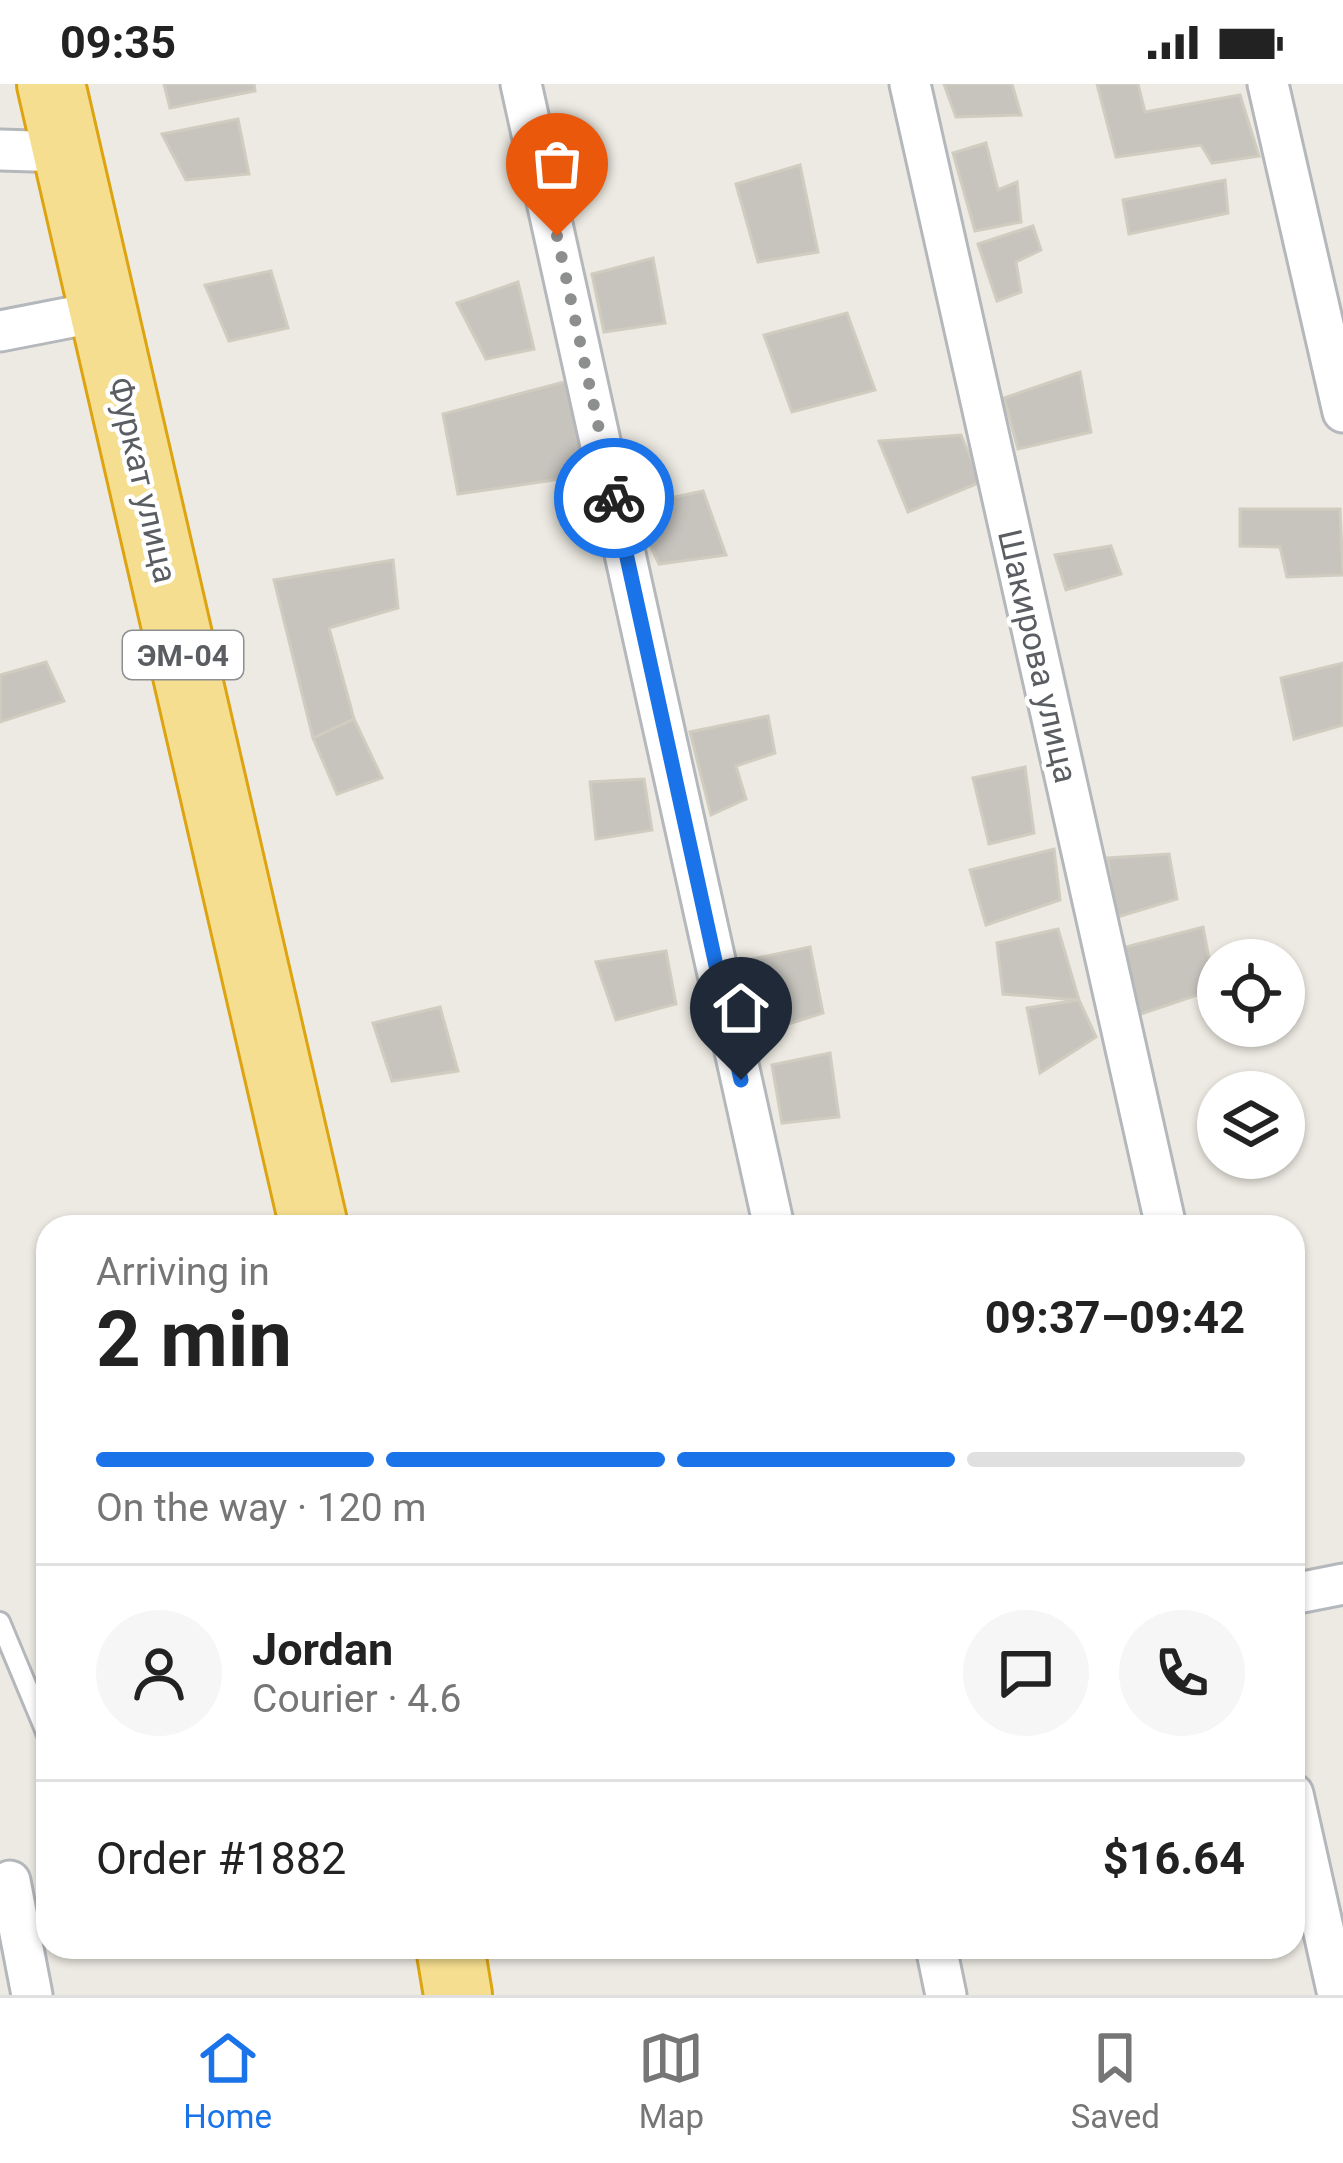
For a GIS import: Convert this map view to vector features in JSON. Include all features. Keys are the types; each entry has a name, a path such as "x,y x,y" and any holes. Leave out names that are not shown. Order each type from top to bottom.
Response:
{"highway":[{"name":"Фуркат улица","path":"62,109 103,311 311,1215"},
{"path":"452,1959 458,1995"}],"street":[{"path":"521,84 771,1215"},
{"name":"Шакирова улица","path":"910,84 1163,1215"},
{"path":"1268,84 1343,412"},
{"path":"0,150 62,109"},
{"path":"0,331 103,311"},
{"path":"1305,1592 1343,1584"},
{"path":"1305,1848 1338,1995"},
{"path":"19,1880 32,1995"},
{"path":"938,1959 946,1995"}],"lane":[{"path":"0,1622 36,1708"}],"building":[{"path":"164,84 254,84 255,91 170,108"},
{"path":"944,84 1012,84 1021,115 956,117"},
{"path":"1097,84 1138,84 1145,112 1240,95 1259,156 1212,163 1201,145 1116,157"},
{"path":"238,119 249,174 186,180 162,134"},
{"path":"986,143 998,190 1017,182 1021,222 975,231 953,153"},
{"path":"800,165 818,252 758,262 736,184"},
{"path":"1225,180 1228,213 1129,234 1123,200"},
{"path":"1033,226 1041,250 1016,262 1021,292 997,301 978,244"},
{"path":"653,258 665,323 604,332 592,274"},
{"path":"271,271 288,328 229,341 205,285"},
{"path":"518,282 534,349 486,359 457,303"},
{"path":"847,313 875,390 792,412 764,335"},
{"path":"1080,372 1091,432 1018,449 1004,398"},
{"path":"571,380 588,475 458,494 443,414"},
{"path":"961,435 981,482 908,512 879,441"},
{"path":"703,491 726,555 659,564 632,506"},
{"path":"1240,509 1340,509 1343,575 1287,577 1280,547 1240,546"},
{"path":"1111,546 1121,574 1066,590 1055,555"},
{"path":"393,560 398,608 329,628 354,719 313,738 274,580"},
{"path":"46,662 64,701 0,722 0,675"},
{"path":"1343,663 1343,725 1294,739 1281,678"},
{"path":"768,716 775,753 736,766 746,799 711,815 690,732"},
{"path":"354,719 382,778 337,794 313,738"},
{"path":"1025,767 1034,833 989,844 973,778"},
{"path":"644,779 652,830 596,839 590,782"},
{"path":"1054,849 1060,900 986,925 970,870"},
{"path":"1169,854 1177,899 1114,918 1108,858"},
{"path":"1203,927 1205,939 1197,939 1197,995 1132,1017 1118,949"},
{"path":"1058,929 1079,1000 1003,994 997,943"},
{"path":"810,947 823,1013 760,1033 743,961"},
{"path":"666,951 676,1004 616,1020 596,962"},
{"path":"1079,1000 1096,1037 1040,1073 1027,1008"},
{"path":"440,1007 458,1071 392,1081 373,1023"},
{"path":"830,1053 839,1117 782,1123 772,1065"}],"way so far":[{"path":"557,236 614,498"}],"route":[{"path":"614,498 741,1080"}]}
